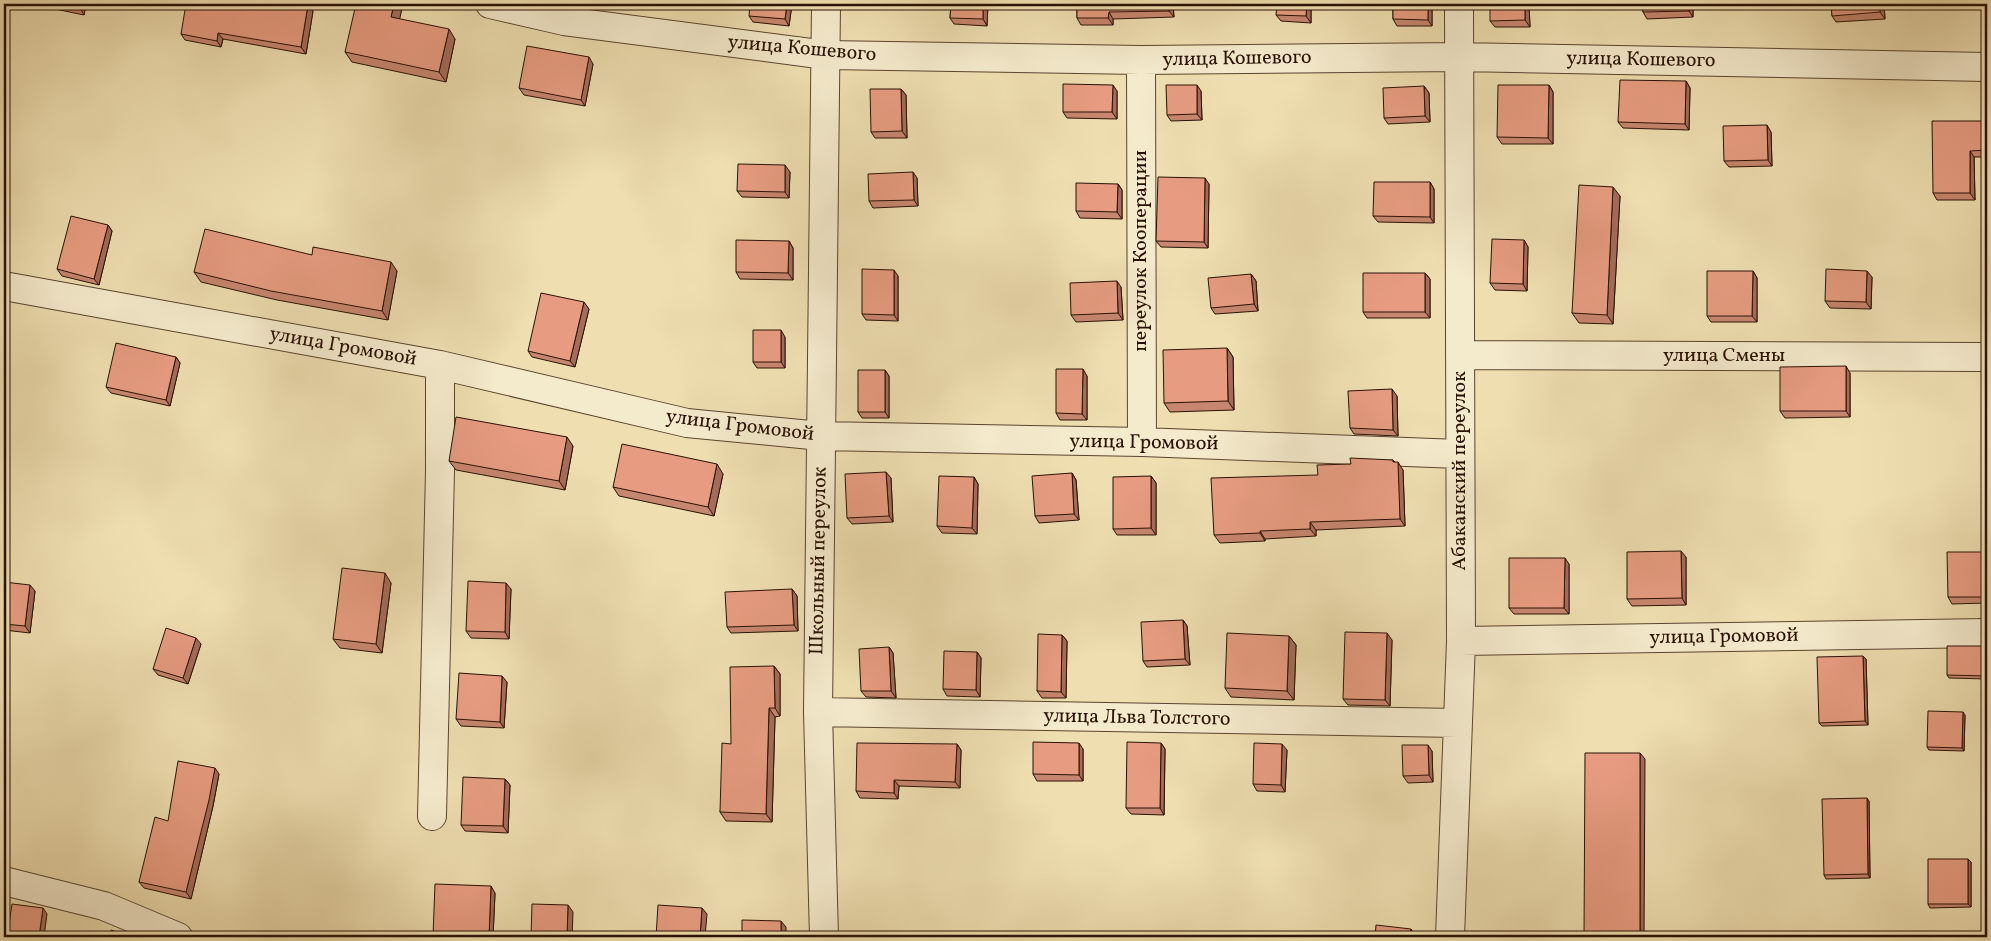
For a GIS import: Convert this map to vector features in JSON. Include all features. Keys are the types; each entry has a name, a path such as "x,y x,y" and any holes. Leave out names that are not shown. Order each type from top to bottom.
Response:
{"street":[{"name":"улица Кошевого","path":"490,4 564,21 826,55 1141,60 1460,57 1987,68"},
{"name":"Школьный переулок","path":"824,937 818,712 826,4"},
{"name":"Абаканский переулок","path":"1450,937 1461,641 1459,4"},
{"name":"переулок Кооперации","path":"1141,60 1142,442"},
{"name":"улица Громовой","path":"4,286 440,365 687,423 821,436 1142,442 1459,454"},
{"name":"улица Смены","path":"1460,355 1987,357"},
{"path":"432,816 440,471 440,365"},
{"name":"улица Громовой","path":"1461,641 1987,632"},
{"name":"улица Льва Толстого","path":"818,712 1457,723"},
{"path":"4,881 104,906 178,937"}],"building":[{"path":"58,4 80,4 80,8"},
{"path":"186,4 308,5 301,47 218,33 217,41 181,34"},
{"path":"356,4 394,4 391,17 449,29 439,72 345,52"},
{"path":"750,4 787,4 785,19 749,16"},
{"path":"951,4 983,4 983,19 950,18"},
{"path":"1077,4 1169,4 1169,11 1109,12 1108,18 1077,18"},
{"path":"1277,4 1307,4 1306,16 1276,15"},
{"path":"1393,4 1428,4 1428,20 1393,19"},
{"path":"1490,4 1525,4 1525,20 1490,21"},
{"path":"1642,4 1688,4 1689,11 1643,12"},
{"path":"1831,4 1880,4 1880,12 1832,16"},
{"path":"527,46 589,57 581,100 519,88"},
{"path":"1620,80 1686,81 1685,124 1618,122"},
{"path":"1063,84 1113,85 1112,112 1063,112"},
{"path":"1166,85 1197,85 1197,114 1167,115"},
{"path":"1498,85 1549,85 1548,138 1497,137"},
{"path":"1424,86 1425,116 1384,118 1383,88"},
{"path":"870,89 901,89 902,131 871,132"},
{"path":"1932,121 1987,121 1987,150 1970,151 1970,193 1933,193"},
{"path":"1767,125 1768,160 1724,161 1723,126"},
{"path":"738,164 785,165 785,192 737,191"},
{"path":"913,172 914,200 869,201 868,174"},
{"path":"1158,177 1205,178 1204,242 1156,241"},
{"path":"1374,182 1430,182 1430,217 1373,216"},
{"path":"1076,183 1118,184 1117,212 1076,211"},
{"path":"1579,185 1613,187 1607,315 1572,313"},
{"path":"71,216 108,225 94,279 57,269"},
{"path":"205,229 312,255 313,247 391,262 382,311 271,291 194,272"},
{"path":"1492,239 1524,240 1523,284 1490,283"},
{"path":"736,240 789,241 788,273 736,272"},
{"path":"862,269 894,270 894,315 862,314"},
{"path":"1826,269 1867,271 1866,302 1825,301"},
{"path":"1707,271 1753,271 1752,316 1707,316"},
{"path":"1363,273 1425,273 1425,312 1363,312"},
{"path":"1251,274 1254,304 1211,308 1208,278"},
{"path":"1117,281 1118,313 1071,315 1070,283"},
{"path":"541,293 584,302 570,361 528,351"},
{"path":"753,330 781,330 781,362 753,362"},
{"path":"116,343 176,357 166,400 106,387"},
{"path":"1227,348 1228,401 1164,403 1163,350"},
{"path":"1846,366 1846,411 1780,411 1780,367"},
{"path":"1056,369 1083,369 1082,414 1056,413"},
{"path":"858,370 885,370 885,412 858,412"},
{"path":"1392,389 1393,430 1350,428 1348,391"},
{"path":"456,417 567,437 559,481 449,461"},
{"path":"622,444 717,464 708,507 613,487"},
{"path":"1350,458 1393,460 1393,462 1398,462 1400,519 1310,522 1310,529 1214,535 1211,478 1318,475 1317,465 1351,464"},
{"path":"886,472 889,516 847,518 845,474"},
{"path":"1072,473 1074,514 1035,516 1032,476"},
{"path":"939,476 974,477 972,528 937,526"},
{"path":"1151,476 1151,528 1113,529 1113,477"},
{"path":"1681,551 1682,598 1627,599 1627,552"},
{"path":"1947,552 1987,552 1987,597 1948,597"},
{"path":"1509,558 1565,558 1564,608 1509,608"},
{"path":"342,568 385,573 376,644 333,639"},
{"path":"468,581 506,583 505,632 466,631"},
{"path":"4,582 30,585 25,626 4,624"},
{"path":"792,589 794,625 727,627 725,592"},
{"path":"1183,620 1185,659 1143,661 1141,622"},
{"path":"166,628 196,638 183,678 153,669"},
{"path":"1345,632 1387,633 1385,700 1343,699"},
{"path":"1227,633 1289,636 1287,691 1225,688"},
{"path":"1038,634 1062,635 1061,692 1037,691"},
{"path":"1947,646 1987,646 1987,676 1947,675"},
{"path":"889,647 891,691 861,691 859,649"},
{"path":"944,651 977,652 976,690 943,689"},
{"path":"1863,656 1865,721 1819,723 1817,657"},
{"path":"774,666 775,708 769,708 766,814 720,812 722,743 731,744 730,667"},
{"path":"459,673 502,676 500,722 456,719"},
{"path":"1928,711 1963,712 1962,748 1927,747"},
{"path":"1033,742 1079,743 1079,775 1033,774"},
{"path":"1127,742 1161,743 1160,808 1126,808"},
{"path":"857,743 957,744 955,782 894,780 894,793 856,791"},
{"path":"1254,743 1282,744 1281,785 1253,784"},
{"path":"1402,745 1428,745 1429,775 1403,776"},
{"path":"1585,753 1640,753 1640,937 1584,937"},
{"path":"178,761 215,768 186,892 139,882 155,817 168,821"},
{"path":"463,777 505,779 503,826 461,825"},
{"path":"1867,798 1868,874 1824,875 1822,799"},
{"path":"1928,859 1968,859 1968,904 1928,904"},
{"path":"435,884 491,886 489,937 433,936"},
{"path":"12,904 43,908 39,937 7,937"},
{"path":"532,904 568,905 567,937 531,937"},
{"path":"658,905 702,908 700,937 656,937"},
{"path":"742,920 781,921 781,937 742,937"},
{"path":"1376,925 1411,929 1410,937 1375,937"},
{"path":"111,930 133,937 109,937"}]}
